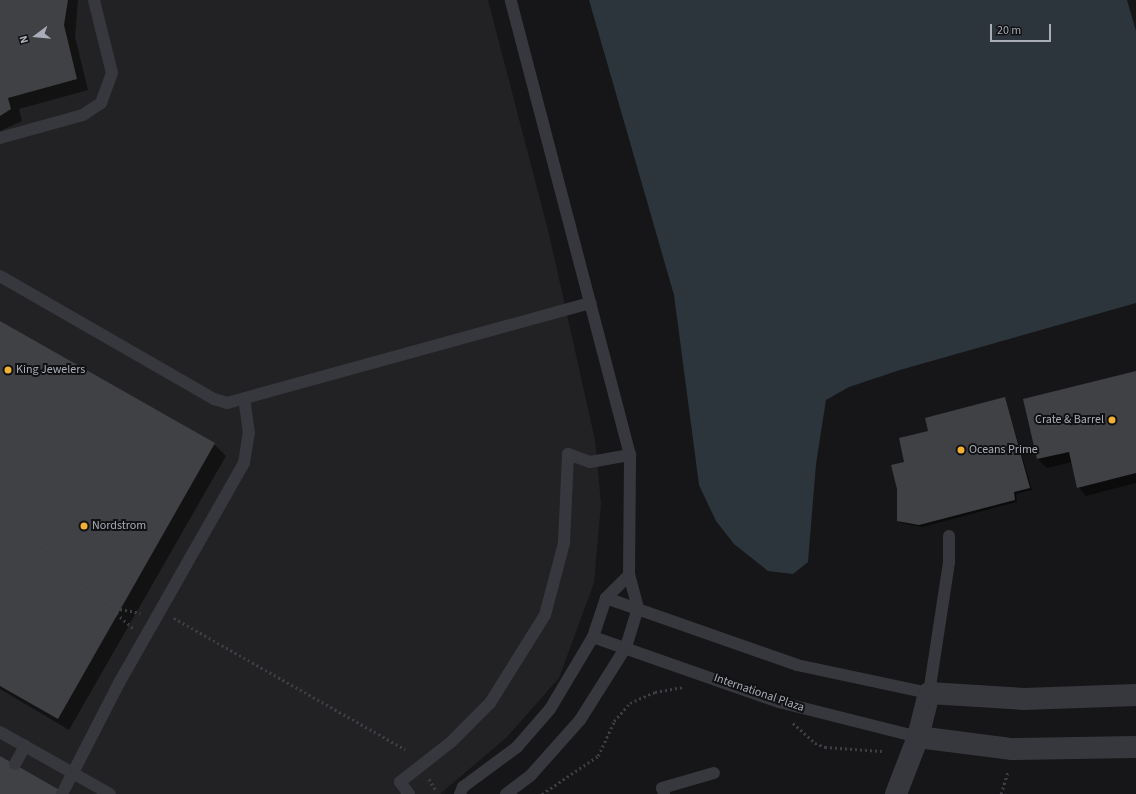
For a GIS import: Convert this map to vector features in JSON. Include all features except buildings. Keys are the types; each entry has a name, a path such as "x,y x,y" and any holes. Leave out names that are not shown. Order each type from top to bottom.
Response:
{"street":[{"path":"896,794 918,738 929,693 1024,699 1136,695"},
{"path":"918,738 1012,749 1136,747"}],"lane":[{"path":"0,138 84,116 101,103 112,73 94,0"},
{"path":"506,794 531,775 580,720 626,647 638,608 629,575 630,455 511,0"},
{"path":"0,276 214,399 227,403 590,303"},
{"path":"62,794 144,638 244,462 249,433 244,398"},
{"path":"409,794 400,782 451,742 490,703 545,615 564,543 568,454 590,462 630,455"},
{"path":"606,598 797,665 929,693 949,562 949,536"},
{"path":"460,794 464,787 517,747 550,708 593,637 606,598 629,575"},
{"name":"International Plaza","path":"593,637 626,647 779,702 918,738"},
{"path":"0,732 110,794"},
{"path":"15,764 26,746"},
{"path":"664,794 662,788 714,773"}],"path":[{"path":"0,511 144,638"},
{"path":"120,609 174,618 405,749"},
{"path":"542,794 598,756 614,721 630,703 668,688 691,688"},
{"path":"785,720 825,747 882,751"},
{"path":"1001,794 1008,772"}],"shaded area":[{"path":"0,0 488,0 549,234 595,440 601,503 594,583 559,678 507,737 440,794 0,794"},
{"path":"589,0 1127,0 1136,31 1136,303 900,370 849,387 826,400 816,464 808,562 793,574 768,571 734,544 716,521 699,485 674,295"}],"place":[{"name":"King Jewelers","path":"8,370"},
{"name":"Crate & Barrel","path":"1112,420"},
{"name":"Oceans Prime","path":"961,450"},
{"name":"Nordstrom","path":"84,526"}]}
